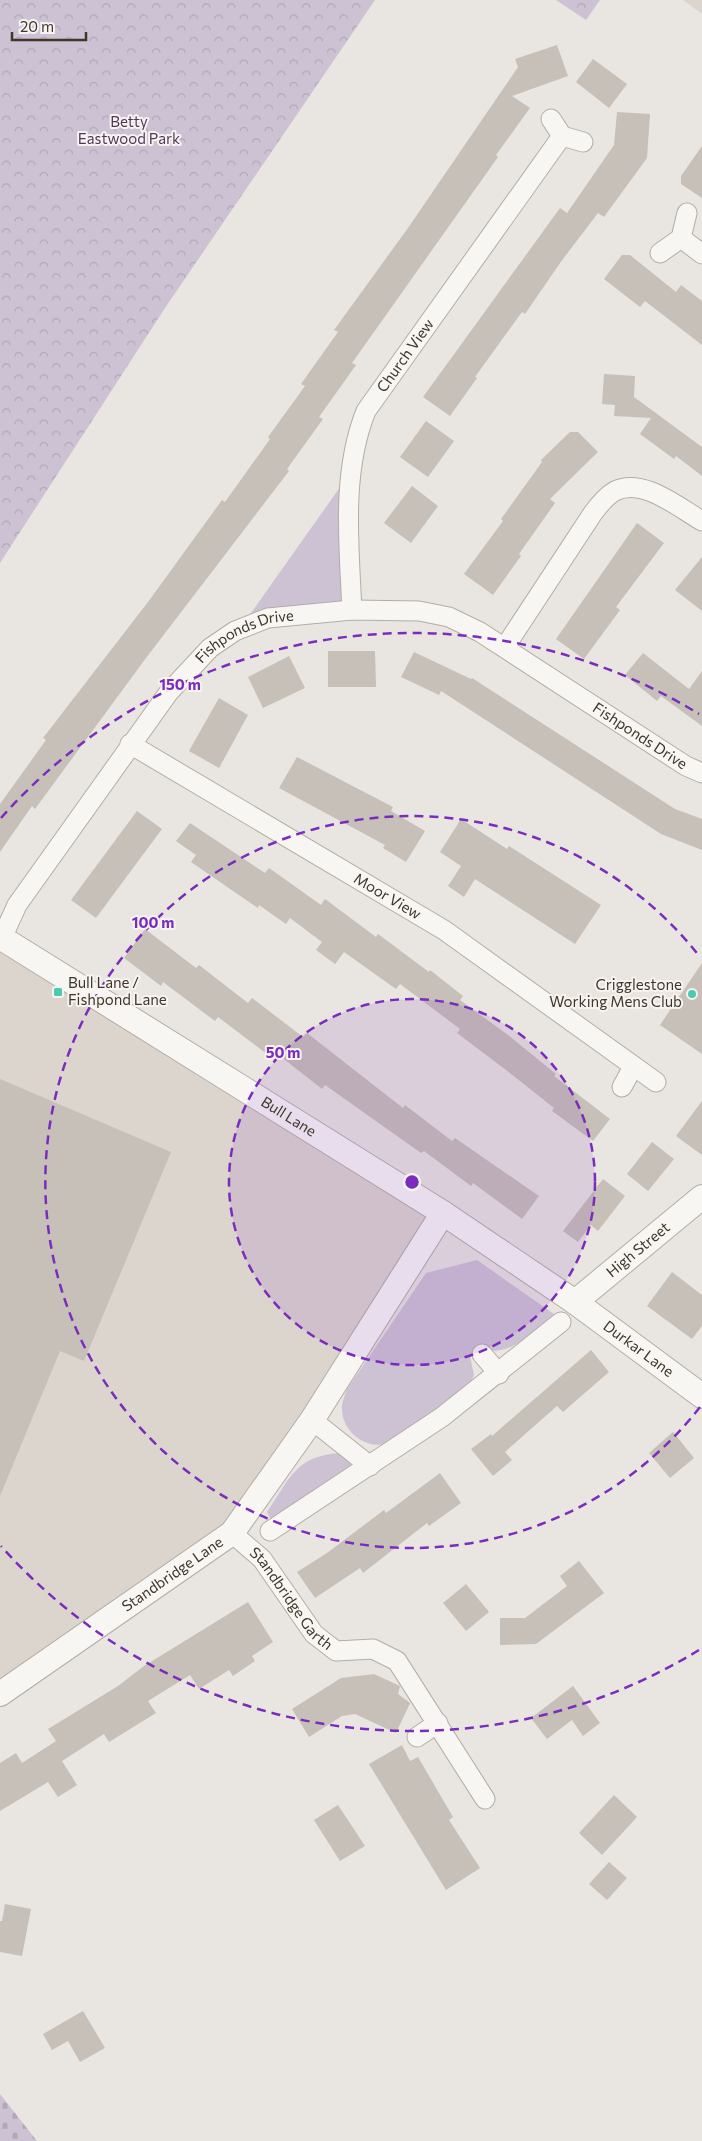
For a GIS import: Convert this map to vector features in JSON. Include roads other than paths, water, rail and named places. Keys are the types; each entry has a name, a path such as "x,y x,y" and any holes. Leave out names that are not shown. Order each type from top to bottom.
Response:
{"street":[{"path":"551,119 562,136 583,142"},
{"name":"Church View","path":"352,610 349,499 357,434 366,411 562,136"},
{"path":"660,253 681,238 687,213"},
{"path":"681,238 702,254"},
{"path":"505,647 593,513 616,490 630,488 646,489 702,521"},
{"name":"Fishponds Drive","path":"1,938 17,905 130,744 187,670 210,648 235,631 268,618 352,610 420,611 449,617 505,647 686,766 702,773"},
{"name":"Moor View","path":"130,744 444,930 656,1082"},
{"name":"Bull Lane","path":"1,938 443,1213 575,1302"},
{"path":"622,1087 633,1066"},
{"name":"High Street","path":"575,1302 702,1197"},
{"name":"Standbridge Lane","path":"0,1694 232,1532 312,1420 443,1213"},
{"name":"Durkar Lane","path":"575,1302 702,1396"},
{"path":"270,1531 442,1417 562,1322"},
{"path":"482,1354 498,1374"},
{"path":"312,1420 370,1466"},
{"name":"Standbridge Garth","path":"232,1532 262,1559 314,1634 336,1651 373,1649 398,1661 485,1799"},
{"path":"417,1737 438,1723"}],"place":[{"name":"Bull Lane / Fishpond Lane","path":"58,992"},
{"name":"Crigglestone Working Mens Club","path":"692,994"}],"park label":[{"name":"Betty Eastwood Park","path":"129,130"}]}
